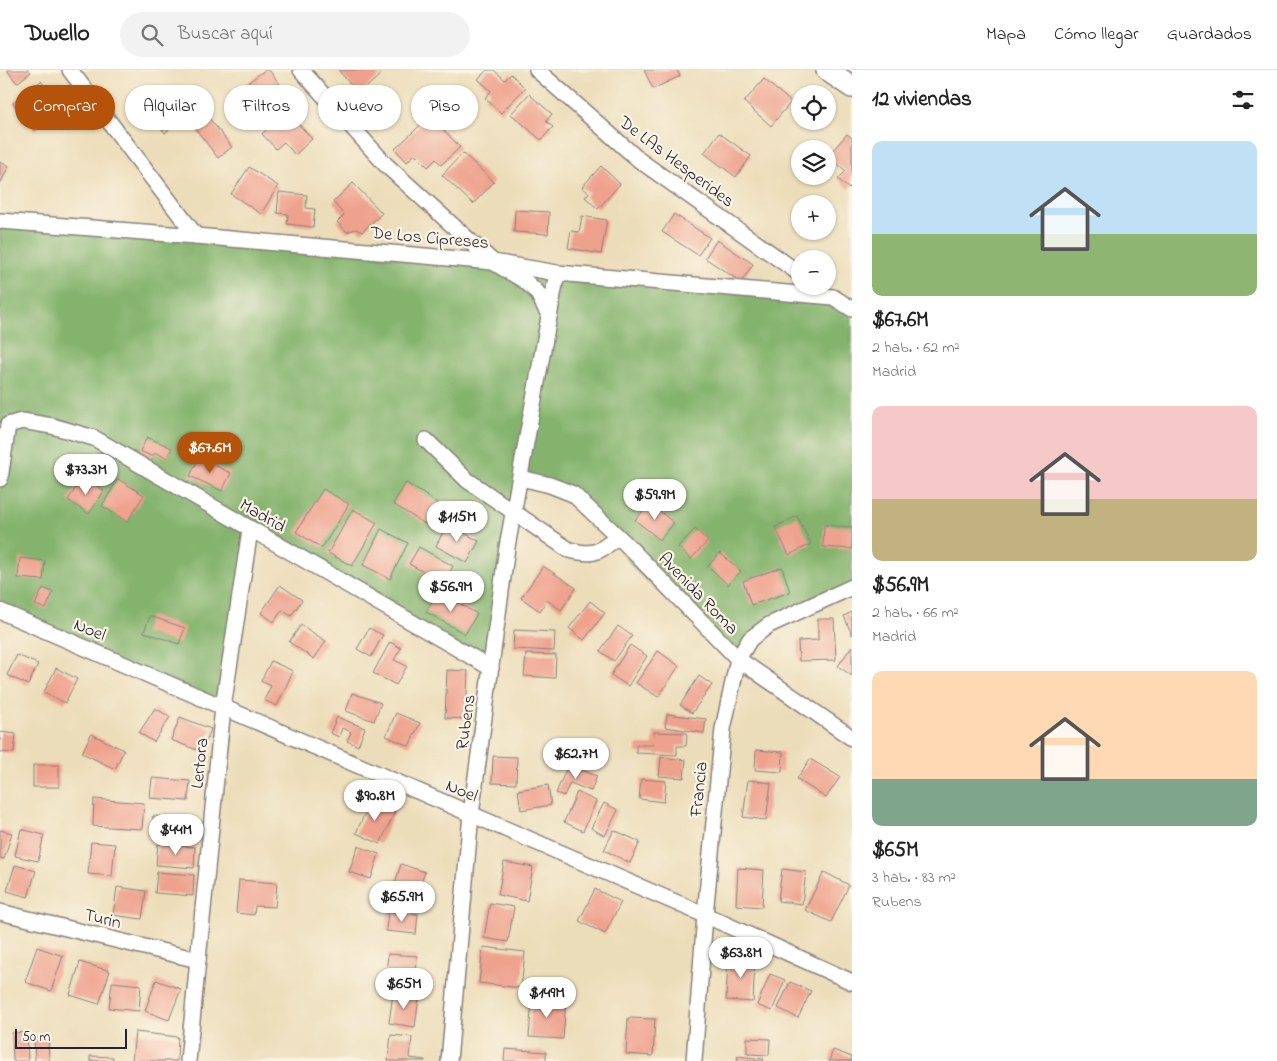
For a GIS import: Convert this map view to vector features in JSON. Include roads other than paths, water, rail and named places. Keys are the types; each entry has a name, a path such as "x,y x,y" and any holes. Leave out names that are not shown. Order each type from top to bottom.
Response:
{"main road":[{"path":"827,70 852,87"}],"street":[{"path":"70,70 196,236"},
{"path":"301,70 386,165 493,262 525,282 537,292 549,315"},
{"name":"De LAs Hesperides","path":"546,73 639,160 791,268"},
{"name":"De Los Cipreses","path":"0,221 493,262 557,273 832,297 852,309"},
{"name":"Rubens","path":"449,1061 471,814 507,547 557,273"},
{"name":"Madrid","path":"0,479 8,425 22,420 94,438 491,668"},
{"path":"426,440 467,480 569,550 586,554 599,552 618,537"},
{"name":"Avenida Roma","path":"521,478 550,485 574,494 738,659 852,738"},
{"name":"Lertora","path":"188,1061 223,707 250,530"},
{"name":"Francia","path":"694,1061 704,915 723,729 738,659 750,639 769,625 852,587"},
{"name":"Noel","path":"0,610 704,915 852,982"},
{"name":"Turin","path":"0,912 198,960"}]}
